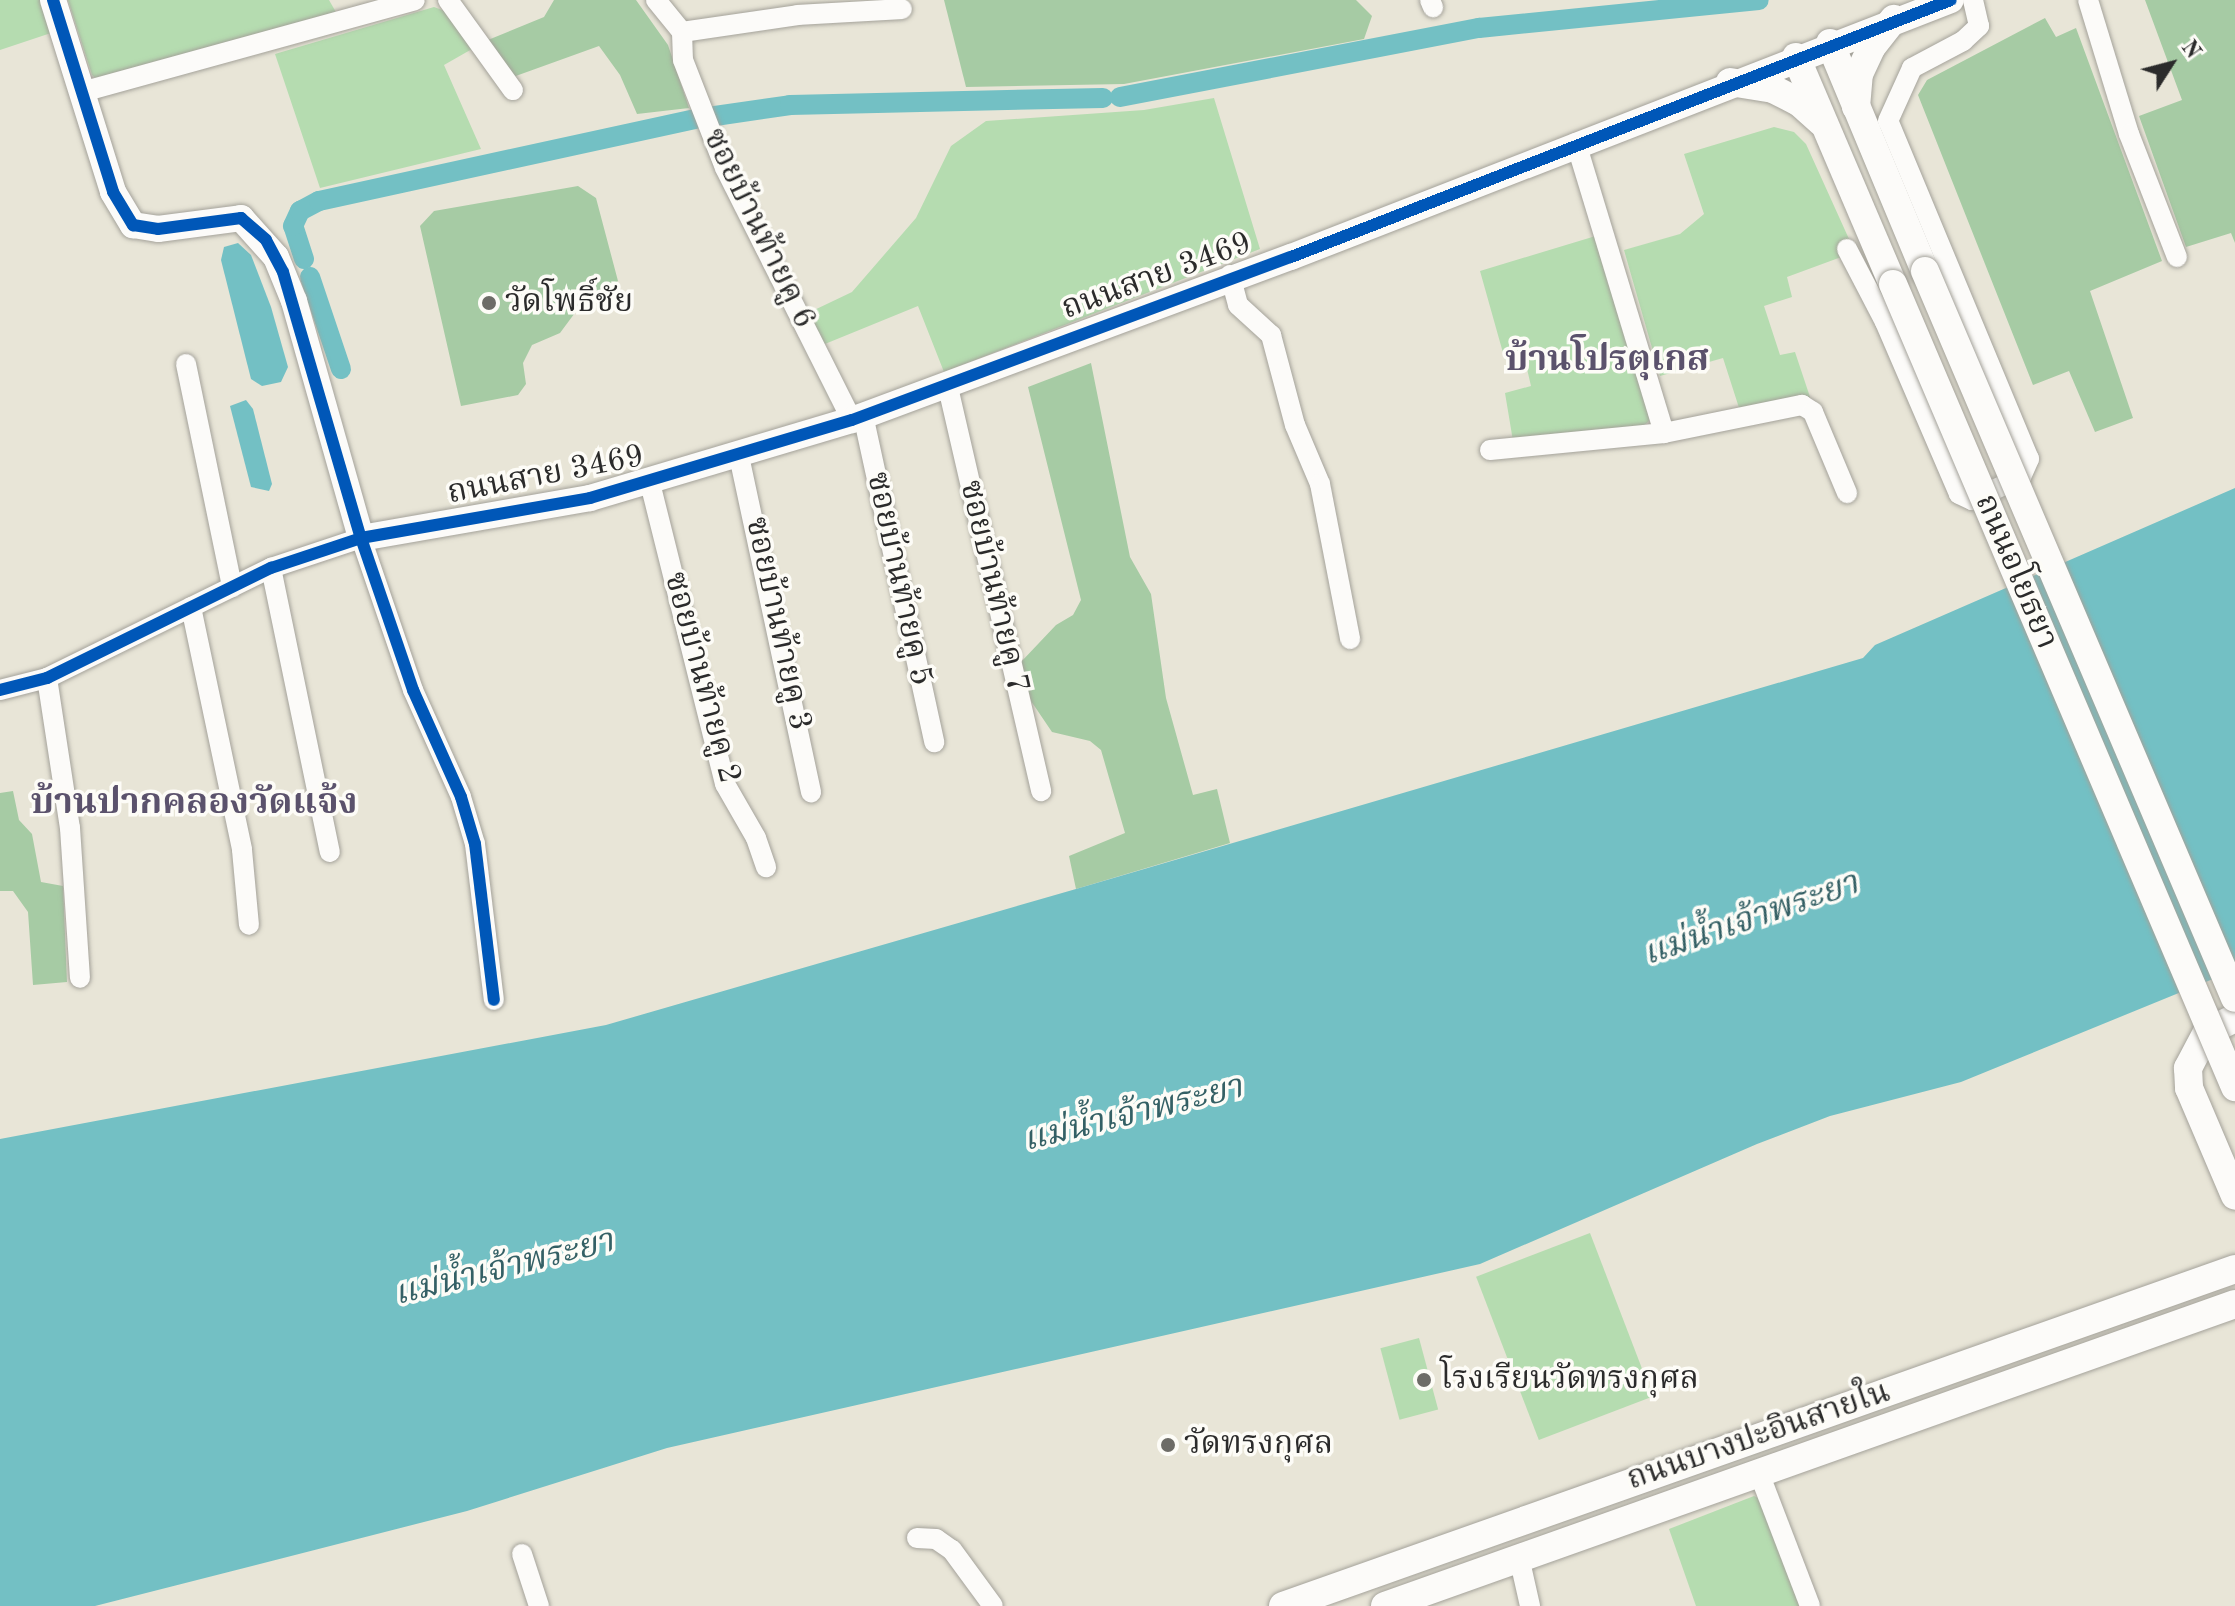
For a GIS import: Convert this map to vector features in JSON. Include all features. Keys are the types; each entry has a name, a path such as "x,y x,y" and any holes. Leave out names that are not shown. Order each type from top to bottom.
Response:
{"main road":[{"path":"1856,110 1859,74 1871,48 1894,19"},
{"name":"ถนนอโยธยา","path":"1830,43 2235,998"},
{"name":"ถนนอโยธยา","path":"1796,57 2235,1087"},
{"path":"1730,82 1773,89 1799,102 1825,126"},
{"path":"2235,1018 2207,1032 2188,1068 2189,1088 2235,1196"},
{"path":"2235,1035 2219,1044 2206,1070 2206,1085 2235,1152"},
{"name":"ถนนบางปะอินสายใน","path":"1283,1606 2224,1273 2235,1259"},
{"name":"ถนนบางปะอินสายใน","path":"1385,1606 2234,1305"}],"street":[{"path":"53,0 113,192 133,225 158,229 241,218 266,240 294,301 361,538 413,690 461,797 475,844 494,1000"},
{"path":"82,92 415,0"},
{"path":"448,0 513,90"},
{"path":"656,0 682,32 798,15 902,9"},
{"name":"ถนนสาย 3469","path":"361,538 650,483 858,418 1230,275 1291,257 1830,43 1951,0"},
{"path":"1847,249 1885,322 1959,494 1972,500 2021,477 2029,459 1888,121 1912,68 1963,41 1979,26 1973,0"},
{"path":"2088,0 2129,134 2177,257"},
{"name":"ซอยบ้านท้ายคู 6","path":"682,32 683,60 725,168 858,418"},
{"path":"1576,143 1664,433"},
{"path":"1230,275 1238,305 1271,335 1295,425 1320,484 1350,639"},
{"path":"186,364 232,587"},
{"name":"ซอยบ้านท้ายคู 7","path":"947,383 1041,791"},
{"path":"1490,450 1664,433 1802,405 1813,412 1847,493"},
{"name":"ซอยบ้านท้ายคู 5","path":"858,418 934,742"},
{"name":"ซอยบ้านท้ายคู 3","path":"739,456 811,792"},
{"name":"ซอยบ้านท้ายคู 2","path":"650,483 725,784 756,838 766,867"},
{"path":"0,690 47,678 271,568 361,538"},
{"path":"271,568 330,852"},
{"path":"191,607 242,850 249,925"},
{"path":"47,678 70,828 80,978"},
{"path":"1759,1473 1810,1606"},
{"path":"917,1538 936,1539 952,1550 993,1606"},
{"path":"522,1554 539,1606"},
{"path":"1519,1557 1530,1606"}],"green space":[{"path":"0,0 40,0 51,33 0,50"},
{"path":"68,0 329,0 337,14 99,81 92,75"},
{"path":"554,0 636,0 668,45 689,108 637,114 620,75 599,46 513,77 488,40 544,17"},
{"path":"944,0 1356,0 1372,16 1364,39 1124,84 966,87"},
{"path":"2145,0 2235,0 2235,243 2231,233 2186,247 2139,116 2182,100"},
{"path":"434,7 445,11 472,49 444,65 481,149 320,188 275,54"},
{"path":"2045,18 2056,37 2076,28 2162,261 2090,291 2133,418 2095,432 2069,371 2033,385 1918,95 1927,80"},
{"path":"1214,98 1260,249 944,372 918,306 820,346 808,313 852,292 916,218 951,146 986,121 1144,110"},
{"path":"1774,127 1794,132 1806,144 1849,239 1839,244 1844,256 1787,277 1792,297 1764,306 1780,355 1795,352 1810,397 1741,414 1723,358 1660,376 1624,250 1680,234 1704,214 1684,154"},
{"path":"578,186 596,198 618,281 583,302 560,333 532,345 523,363 526,384 518,395 461,406 420,226 434,211"},
{"path":"1599,235 1651,407 1649,421 1638,431 1513,441 1505,393 1531,386 1524,356 1505,360 1480,271"},
{"path":"1091,363 1130,557 1151,594 1166,698 1193,795 1217,789 1230,843 1076,889 1069,856 1125,833 1101,750 1090,741 1052,732 1031,701 1021,662 1056,625 1073,615 1081,600 1028,387"},
{"path":"13,791 19,820 32,834 41,882 63,886 67,982 33,985 28,912 13,891 0,891 0,793"},
{"path":"1590,1233 1653,1396 1539,1440 1476,1277"},
{"path":"1419,1338 1438,1409 1400,1420 1380,1348"},
{"path":"1754,1496 1762,1500 1804,1606 1696,1606 1669,1529"}],"water":[{"path":"238,243 251,255 271,307 288,367 281,382 262,386 251,379 221,260 224,247"},
{"path":"246,400 253,409 272,484 269,491 251,487 230,406"},
{"name":"แม่น้ำเจ้าพระยา","path":"2235,488 2235,970 1961,1082 1830,1116 1757,1144 1480,1264 667,1448 467,1511 95,1606 0,1606 0,1139 606,1025 1076,889 1863,658 1875,645"}],"waterway":[{"path":"1120,97 1479,28 1759,0"},
{"path":"715,116 790,105 1103,98"},
{"path":"304,259 293,226 300,211 319,201 695,119"},
{"path":"310,277 341,369"}],"cycle path":[{"path":"53,0 113,192 133,225 158,229 241,218 266,240 283,272 361,538 413,690 461,797 475,844 494,1000"},
{"path":"0,690 47,678 271,568 361,538 590,498 852,420 1291,257 1951,0"}],"place":[{"name":"วัดโพธิ์ชัย","path":"489,303"},
{"name":"โรงเรียนวัดทรงกุศล","path":"1424,1380"},
{"name":"วัดทรงกุศล","path":"1168,1445"}],"district":[{"name":"บ้านโปรตุเกส","path":"1607,362"},
{"name":"บ้านปากคลองวัดแจ้ง","path":"194,805"}]}
